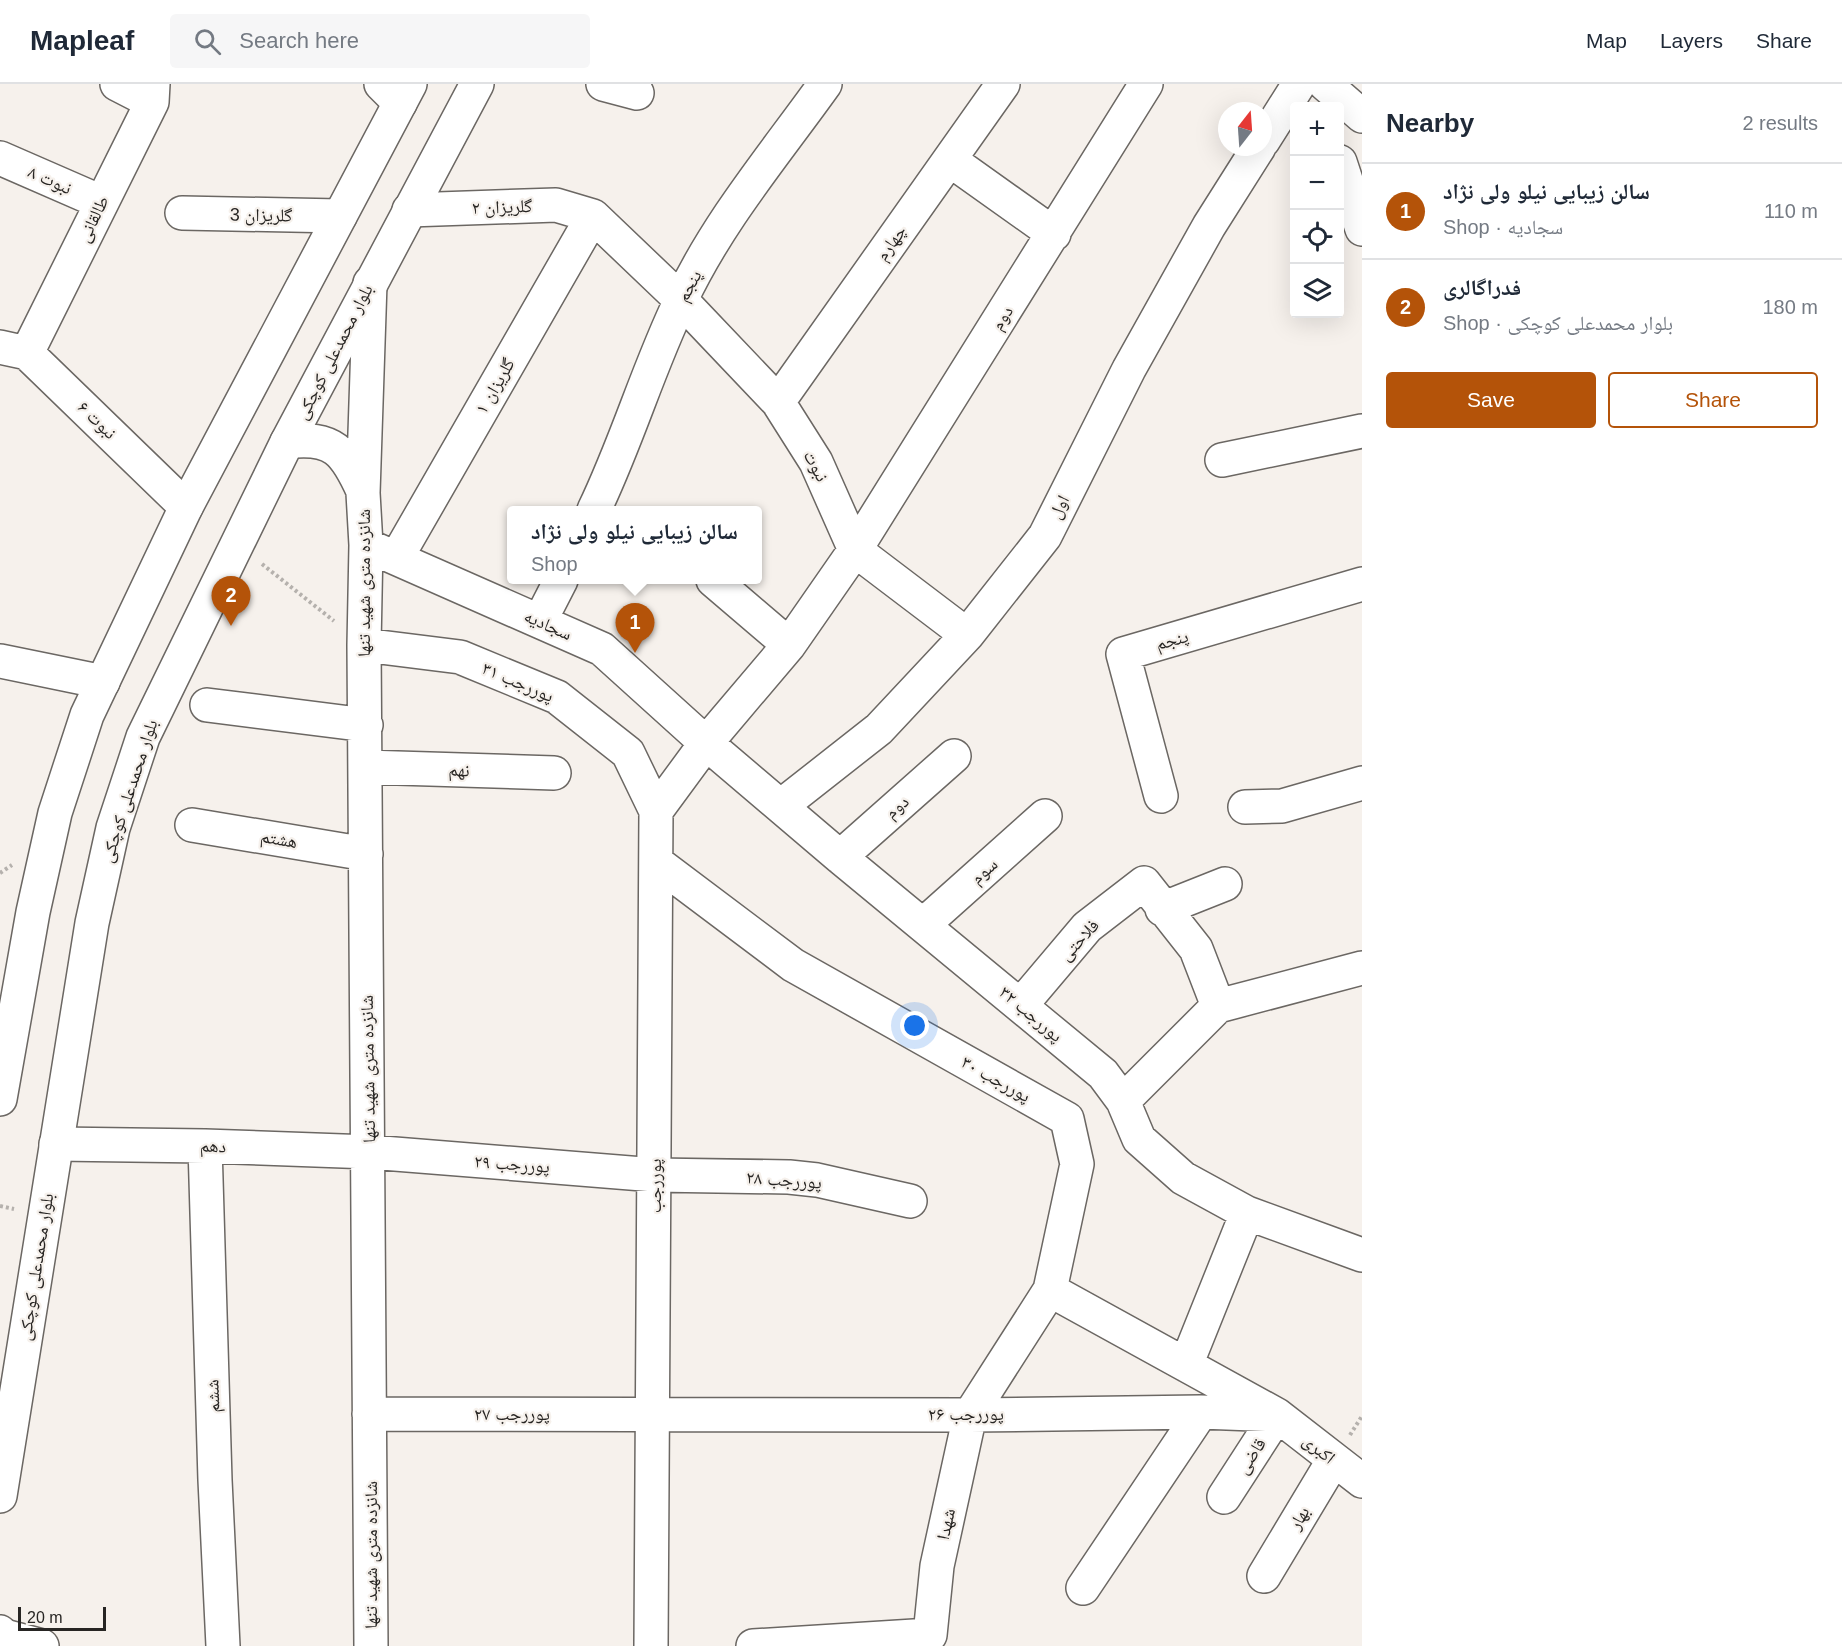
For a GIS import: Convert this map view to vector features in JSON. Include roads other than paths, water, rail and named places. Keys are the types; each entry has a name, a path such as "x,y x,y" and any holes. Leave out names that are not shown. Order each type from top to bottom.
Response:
{"street":[{"path":"117,84 152,93"},
{"name":"بلوار محمدعلی کوچکی","path":"0,1496 92,923 113,828 143,737 287,442 477,84"},
{"path":"603,84 637,93"},
{"name":"چهارم","path":"778,402 1003,84"},
{"name":"دوم","path":"855,549 1146,84"},
{"path":"1272,127 1299,84"},
{"path":"1313,84 1320,102"},
{"path":"1325,84 1362,116"},
{"name":"پنجم","path":"596,506 614,469 681,300 729,215 812,89"},
{"path":"0,1099 33,912 55,813 87,715 186,507 340,216 397,90"},
{"name":"طالقانی","path":"14,350 101,202 152,93"},
{"name":"اول","path":"781,806 879,729 967,635 1045,536 1129,369 1209,226 1253,156"},
{"name":"نبوت ۸","path":"0,158 101,202"},
{"path":"950,160 1054,234"},
{"path":"1344,174 1362,229"},
{"name":"گلریزان ۲","path":"409,210 556,205 593,216"},
{"name":"گلریزان 3","path":"182,213 340,216"},
{"name":"نبوت","path":"593,216 681,300 778,402 816,462 855,549"},
{"name":"گلریزان ۱","path":"397,557 593,216"},
{"path":"363,493 370,283"},
{"name":"نبوت ۶","path":"14,350 186,507"},
{"path":"1222,460 1362,431"},
{"path":"287,442 309,439 332,445 350,461 363,493"},
{"name":"شانزده متری شهید تنها","path":"363,493 366,545 364,645 370,1152 371,1646"},
{"name":"سجادیه","path":"366,545 602,649 706,743"},
{"path":"656,811 706,743 789,645 855,549 967,635"},
{"path":"540,621 558,584"},
{"path":"719,584 789,645"},
{"name":"پنجم","path":"1161,796 1123,654 1362,584"},
{"name":"پوررجب ۳۱","path":"364,645 460,657 557,697 628,753 656,811"},
{"path":"0,661 103,682"},
{"path":"207,705 366,725"},
{"name":"پوررجب ۳۲","path":"706,743 1102,1074 1123,1101 1140,1139 1183,1178 1247,1214 1362,1255"},
{"name":"دوم","path":"840,857 954,756"},
{"name":"نهم","path":"365,767 554,773"},
{"path":"1245,807 1281,806 1362,783"},
{"name":"پوررجب","path":"651,1646 656,811"},
{"name":"سوم","path":"923,925 1045,816"},
{"name":"هشتم","path":"192,825 366,854"},
{"name":"پوررجب ۳۰","path":"656,862 793,965 1067,1119 1077,1164 1050,1290 970,1415"},
{"path":"1218,1006 1196,949 1153,896 1225,884"},
{"name":"فلاحتی","path":"1021,1005 1087,927 1153,896"},
{"path":"1123,1101 1218,1006 1352,976"},
{"name":"دهم","path":"56,1144 370,1152"},
{"name":"ششم","path":"205,1146 223,1646"},
{"name":"پوررجب ۲۹","path":"370,1152 655,1175"},
{"name":"پوررجب ۲۸","path":"655,1175 817,1180 910,1201"},
{"path":"1186,1365 1247,1214"},
{"name":"اکبری","path":"1050,1290 1277,1415 1333,1461 1362,1481"},
{"path":"1083,1588 1201,1412"},
{"name":"پوررجب ۲۶","path":"654,1414 970,1415 1201,1412 1277,1415"},
{"name":"پوررجب ۲۷","path":"369,1414 654,1414"},
{"name":"شهدا","path":"938,1640 937,1566 970,1415"},
{"name":"قاضی","path":"1224,1497 1277,1415"},
{"name":"بهار","path":"1264,1576 1333,1461"},
{"path":"5,1638 42,1646"},
{"path":"753,1646 938,1640"}],"place":[{"name":"فدراگالری","path":"231,626"},
{"name":"سالن زیبایی نیلو ولی نژاد","path":"635,653"}]}
